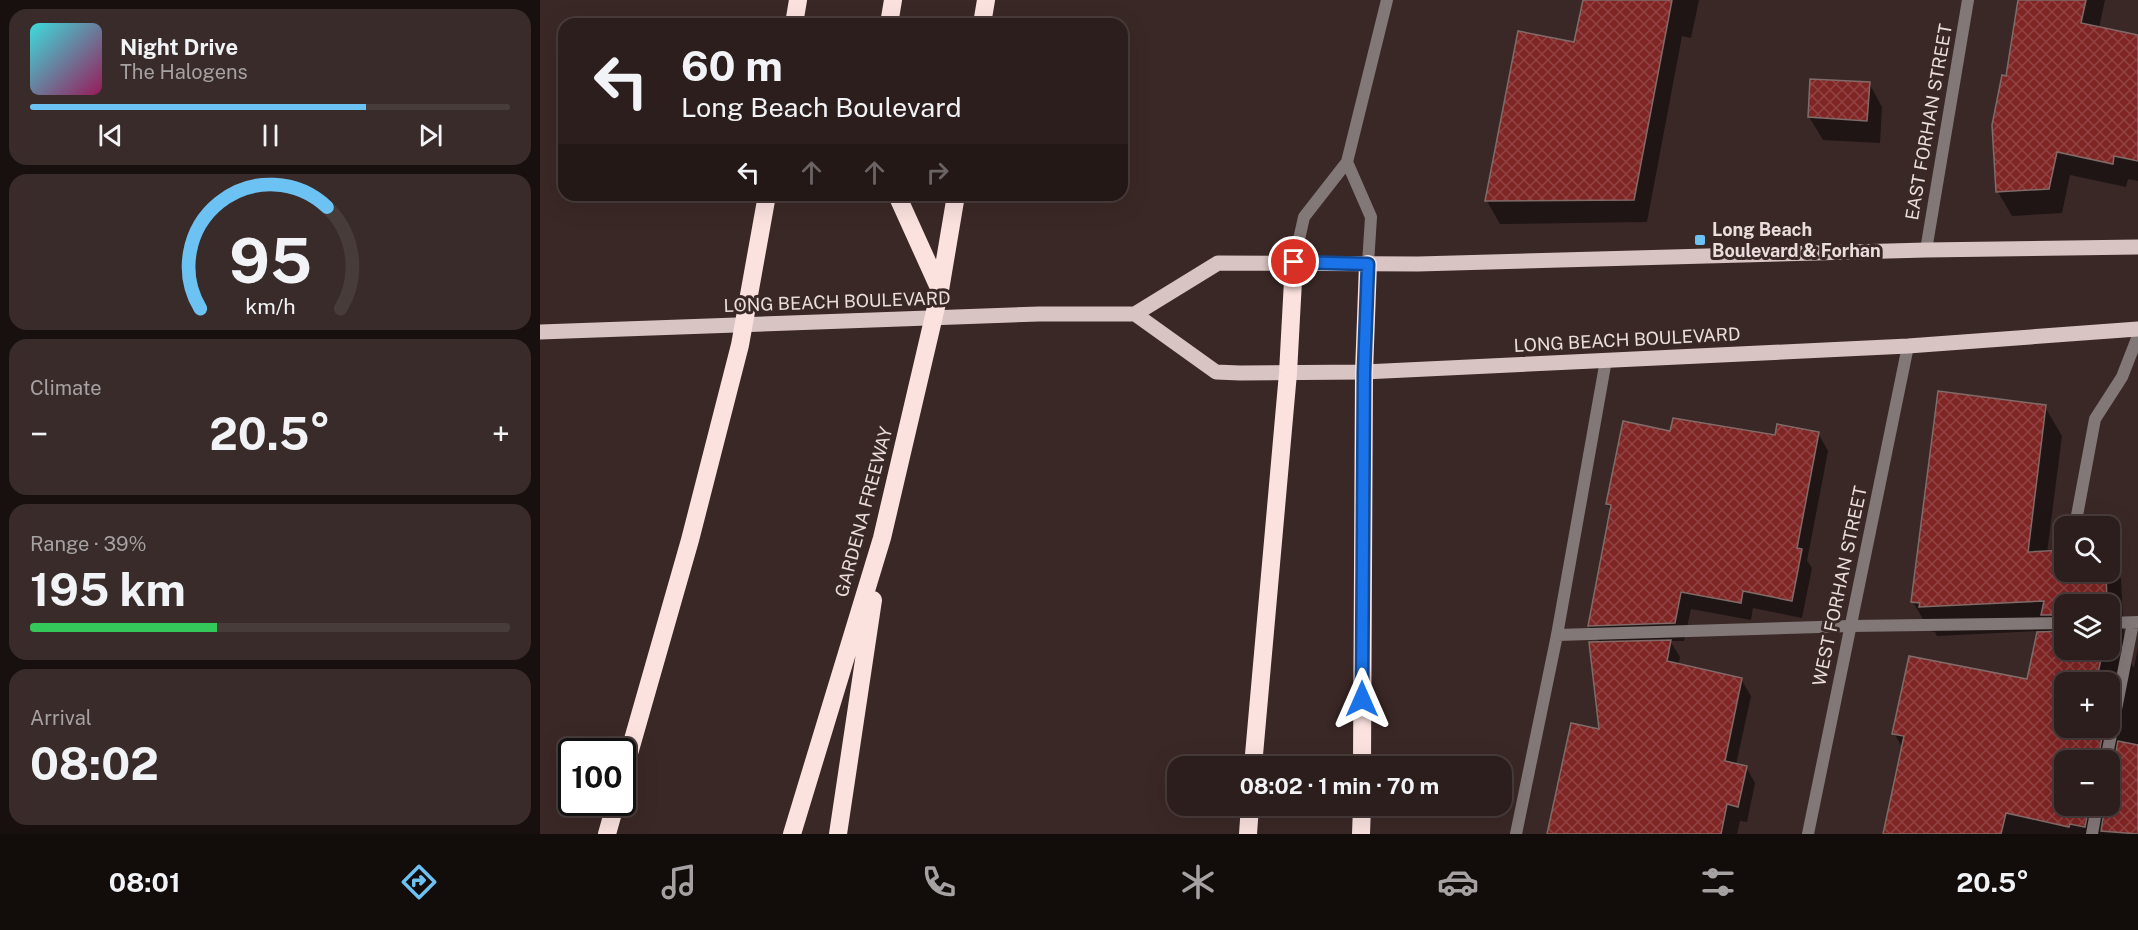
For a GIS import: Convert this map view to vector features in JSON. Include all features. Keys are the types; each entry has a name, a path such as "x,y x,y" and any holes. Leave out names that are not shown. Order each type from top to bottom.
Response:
{"highway":[{"path":"795,18 798,0"},
{"path":"890,18 893,0"},
{"path":"983,18 986,0"},
{"path":"633,738 690,540 740,345 767,201"},
{"path":"900,201 940,290"},
{"name":"GARDENA FREEWAY","path":"792,834 882,538 940,290 955,201"},
{"path":"1254,756 1288,373 1294,262"},
{"path":"1362,756 1364,372 1368,264"},
{"path":"838,834 882,538"},
{"path":"607,834 612,816"},
{"path":"1248,834 1249,816"},
{"path":"1361,834 1362,816"}],"main road":[{"path":"1135,314 1218,263 1368,264 2138,247"},
{"name":"LONG BEACH BOULEVARD","path":"540,332 1039,314 1135,314 1215,372 1288,373 1364,372 1908,346 2138,329"}],"street":[{"path":"1294,262 1304,217 1347,162 1387,0"},
{"name":"EAST FORHAN STREET","path":"1926,250 1968,0"},
{"path":"1347,162 1371,217 1368,264"},
{"path":"2077,516 2095,419 2122,376 2138,336"},
{"name":"WEST FORHAN STREET","path":"1808,834 1908,346"},
{"path":"1516,834 1557,635 1606,360"},
{"path":"2108,750 2135,622 2120,623"},
{"path":"1557,635 1851,626 2054,623"},
{"path":"2092,834 2095,816"}],"building":[{"path":"1583,0 1672,0 1634,200 1485,201 1518,31 1574,42"},
{"path":"2018,0 2086,0 2081,23 2138,35 2138,161 2114,156 2113,164 2057,152 2049,189 1996,192 1992,125 2002,75 2006,76"},
{"path":"1810,79 1870,82 1867,121 1808,117"},
{"path":"1938,391 2046,405 2028,552 2054,551 2054,582 2106,582 2107,594 2054,594 2054,615 2041,615 2044,601 1919,607 1920,603 1911,602"},
{"path":"1673,418 1775,435 1777,424 1819,432 1797,548 1802,549 1792,601 1743,591 1741,603 1681,592 1675,623 1588,626 1611,505 1606,504 1623,421 1670,431"},
{"path":"2054,631 2054,660 2101,660 2098,672 2054,672 2054,738 2102,738 2100,750 2054,750 2054,816 2087,816 2085,827 2070,824 2069,827 2006,813 2001,834 1883,834 1904,736 1892,734 1909,656 2027,679 2037,632"},
{"path":"1671,640 1667,661 1742,678 1725,761 1747,766 1738,807 1727,804 1721,834 1547,834 1571,723 1599,729 1589,642"},
{"path":"2118,741 2138,745 2138,834 2101,831 2103,816 2120,816 2120,750 2116,750"}],"place":[{"name":"Long Beach Boulevard & Forhan","path":"1700,240"}],"route":[{"path":"1294,262 1368,264 1364,372 1362,699"}]}
